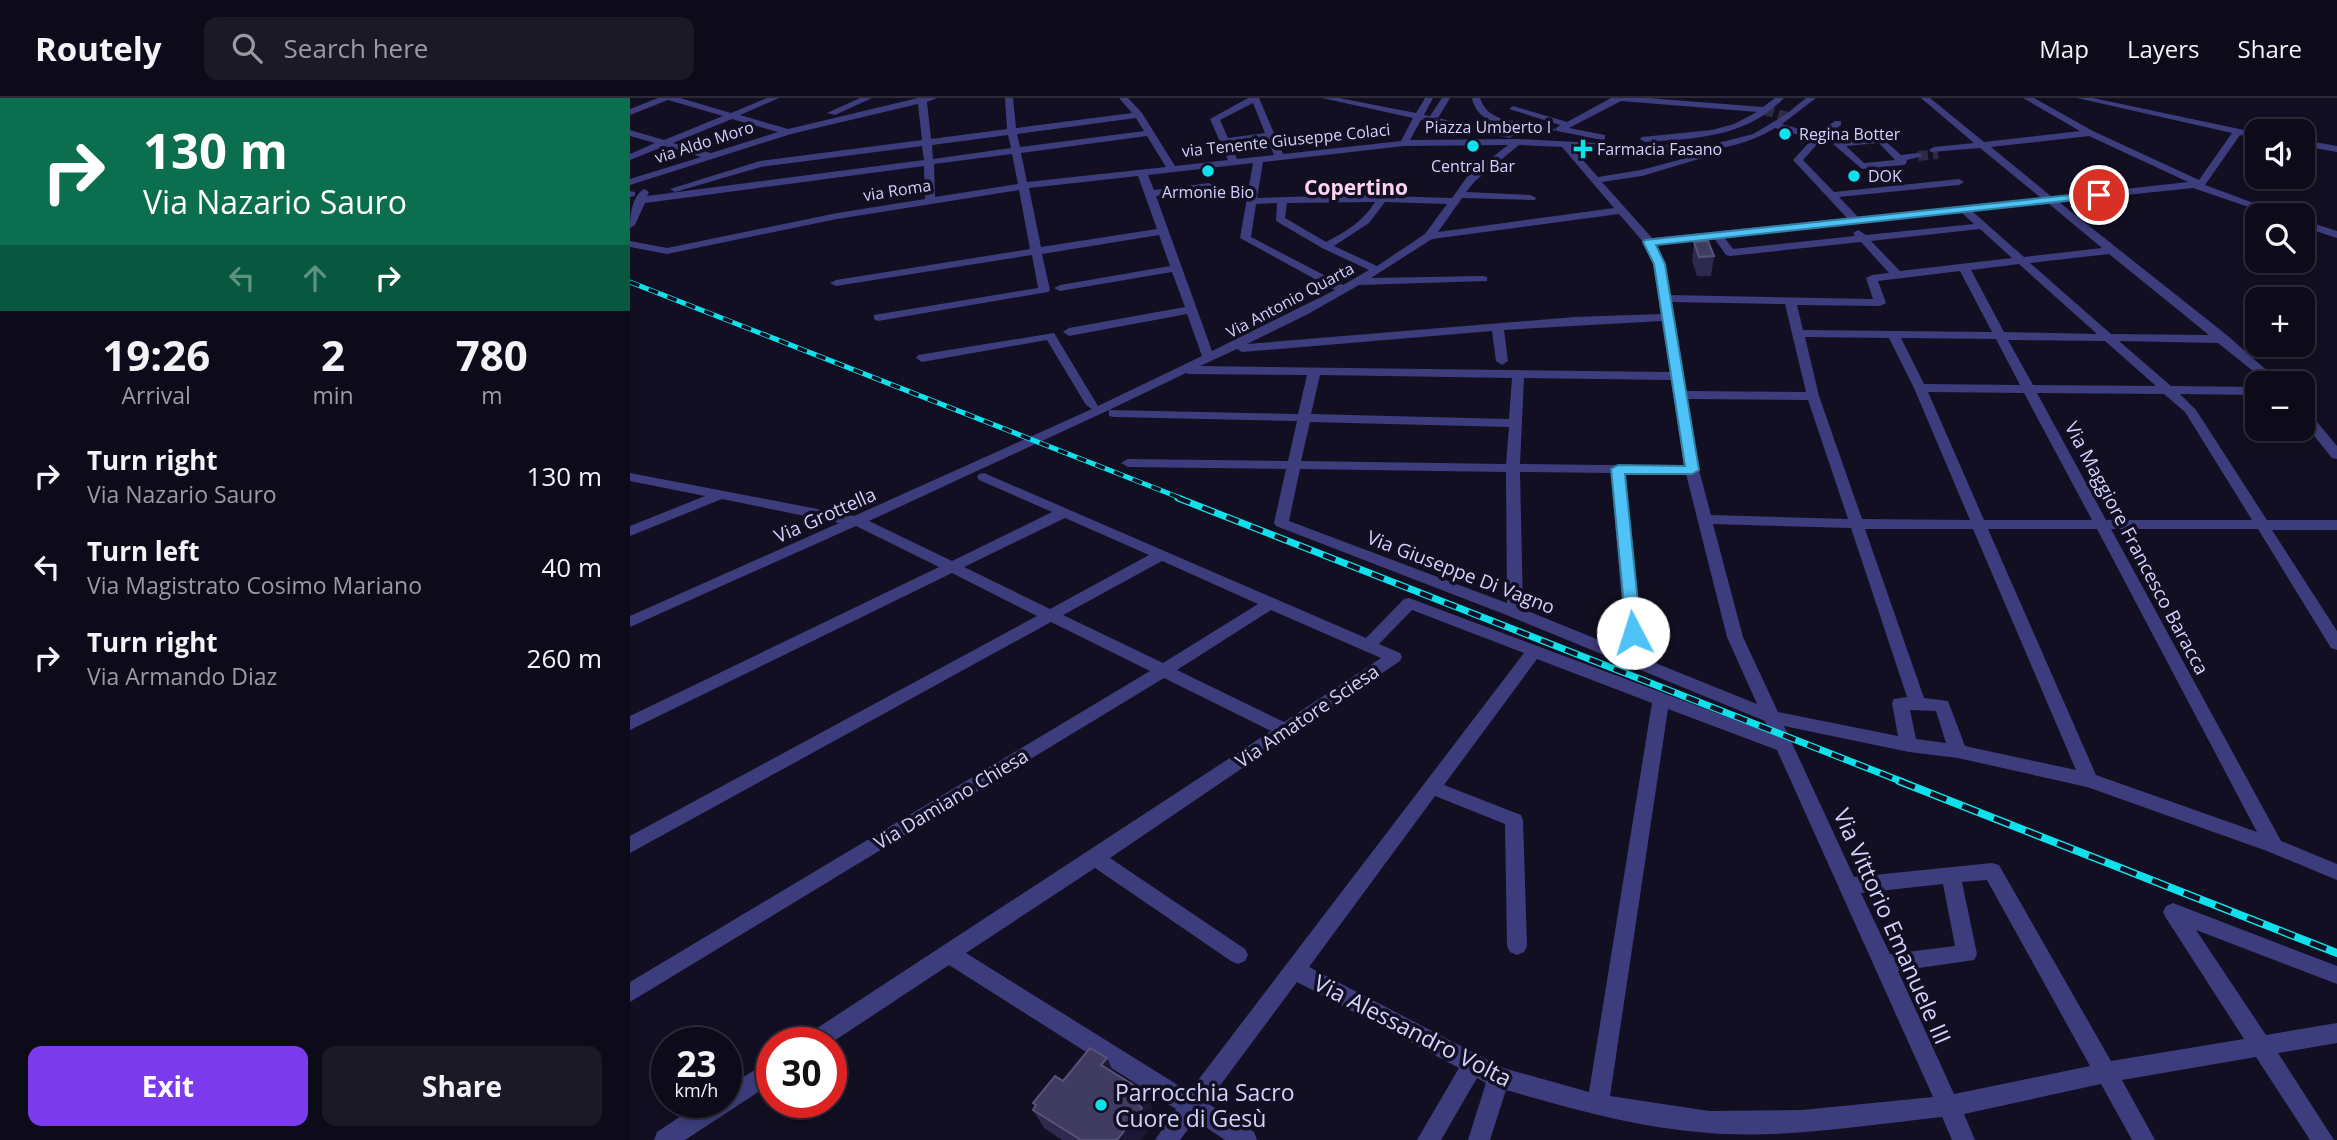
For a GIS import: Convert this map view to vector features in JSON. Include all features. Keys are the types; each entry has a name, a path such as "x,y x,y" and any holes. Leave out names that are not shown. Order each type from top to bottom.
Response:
{"street":[{"path":"630,111 668,98 788,132 933,98"},
{"path":"630,157 775,98"},
{"path":"788,132 868,98"},
{"path":"878,317 1044,290 1012,131 1009,98"},
{"path":"1123,98 1139,116 1172,168"},
{"path":"1234,162 1215,119 1255,98 1280,157"},
{"path":"1326,98 1416,118 1429,98"},
{"path":"1432,121 1446,98"},
{"path":"1476,98 1477,106 1493,119 1560,128 1617,140 1715,133 1750,120 1780,98"},
{"path":"1542,141 1558,134 1560,128 1618,98 1764,110"},
{"path":"1596,180 1653,169 1692,153 1751,138 1812,98"},
{"path":"1925,98 2261,371"},
{"path":"2027,98 2090,133 2247,203"},
{"path":"2081,98 2245,134"},
{"path":"922,99 928,142 930,201"},
{"path":"1513,109 1560,128"},
{"path":"643,196 760,164 1139,116"},
{"name":"Piazza Umberto I","path":"1516,140 1416,118 1404,143 1516,140 1692,153"},
{"path":"1838,123 1798,160 1831,195 1864,239 1897,275"},
{"path":"1774,125 1848,154"},
{"path":"1731,128 1751,138"},
{"name":"via Aldo Moro","path":"630,184 788,132"},
{"path":"630,133 709,156"},
{"path":"630,194 643,196 705,192 1149,133"},
{"path":"1936,152 2090,133"},
{"path":"1649,242 2200,183 2237,133"},
{"path":"1225,141 1272,135"},
{"name":"Via Antonio Quarta","path":"1035,441 1233,348 1378,270 1429,236 1471,179 1516,140"},
{"path":"1815,142 1838,144 1881,140 1903,162 1862,166 1838,144"},
{"name":"via Tenente Giuseppe Colaci","path":"1172,168 1404,143"},
{"name":"Via Vittorio Emanuele III","path":"1563,143 1649,242 1659,264 1692,470 1735,637 1964,1140"},
{"path":"2315,145 2337,149"},
{"path":"1634,148 1653,169"},
{"path":"1897,156 1916,154"},
{"path":"1259,159 1245,238 1344,290"},
{"name":"via Roma","path":"630,244 667,251 837,216 1023,186 1172,168"},
{"path":"1142,172 1209,359"},
{"path":"630,220 643,196 649,176"},
{"path":"700,181 705,192"},
{"path":"1831,195 1959,182"},
{"path":"630,184 643,196"},
{"path":"1150,194 1209,186"},
{"path":"1251,201 1531,198"},
{"path":"1326,246 1352,233 1375,213 1381,199"},
{"path":"1282,200 1280,219 1326,246 1378,270"},
{"path":"1963,209 2190,410 2337,644"},
{"path":"1429,236 1623,210"},
{"path":"1717,235 1730,253 1983,226"},
{"path":"2315,227 2337,235"},
{"path":"836,283 1164,231"},
{"path":"630,234 648,242 649,249"},
{"path":"1665,298 1880,303 1871,278 2112,250"},
{"path":"1060,288 1178,268"},
{"name":"Via Maggiore Francesco Baracca","path":"1964,268 2031,388 2274,846"},
{"path":"1357,282 1483,279"},
{"path":"1790,302 1813,396 1918,704"},
{"path":"1069,332 1190,310"},
{"path":"1233,348 1669,317"},
{"path":"1498,328 1502,361"},
{"path":"1796,333 2224,339"},
{"path":"922,358 1050,336 1092,405"},
{"path":"1894,336 1920,388 2089,779"},
{"path":"1183,370 1676,376"},
{"name":"Via Giuseppe Di Vagno","path":"1314,372 1291,467 1281,523 1635,661 1778,732"},
{"path":"1515,612 1513,468 1518,374"},
{"path":"1920,388 2245,391"},
{"path":"1679,396 1813,396"},
{"path":"1114,413 1515,422"},
{"path":"2315,429 2337,456"},
{"name":"Via Grottella","path":"630,622 859,522 1035,441"},
{"path":"1128,463 1692,470"},
{"path":"1618,469 1635,661"},
{"path":"630,477 859,522 1285,730"},
{"path":"984,477 1368,646"},
{"path":"630,531 720,495"},
{"path":"630,724 1065,512"},
{"path":"1705,519 1857,524 2337,525"},
{"path":"630,845 1161,555"},
{"name":"Via Damiano Chiesa","path":"630,993 1165,670 1270,603"},
{"name":"Via Amatore Sciesa","path":"838,1027 1394,657 1368,646 1409,603 1535,650 1661,702 1778,732"},
{"path":"1166,1140 1433,789 1535,650"},
{"path":"1598,1105 1661,702"},
{"path":"1909,745 1900,703 1942,705 1958,751"},
{"path":"1778,732 1958,751 2089,779 2274,846 2337,872"},
{"path":"1433,789 1514,820 1517,946"},
{"path":"1095,858 1238,955"},
{"path":"1848,886 1992,871 2144,1140"},
{"path":"1884,964 1967,954 1951,875"},
{"path":"2323,1140 2173,912 2337,975"},
{"path":"950,954 1246,1140"},
{"name":"Via Alessandro Volta","path":"1295,970 1499,1078 1598,1105 1709,1122 1802,1121 1948,1106 2105,1073 2337,1033"},
{"path":"1428,1140 1473,1065"},
{"path":"1479,1140 1499,1078"},
{"path":"665,1140 698,1118"}],"building":[{"path":"1708,241 1714,256 1699,257 1694,242"},
{"name":"Parrocchia Sacro Cuore di Gesù","path":"1090,1048 1107,1058 1101,1065 1145,1092 1136,1102 1142,1108 1117,1140 1081,1140 1033,1110 1036,1105 1033,1103 1055,1076 1063,1081"}],"tunnel":[{"path":"1764,110 1788,117"},
{"path":"1918,156 1938,154"}],"railway":[{"path":"630,282 1183,499"},
{"path":"1178,498 1903,782"},
{"path":"1899,781 2337,953"}],"place":[{"name":"Regina Botter","path":"1785,134"},
{"name":"Central Bar","path":"1473,146"},
{"name":"Farmacia Fasano","path":"1583,149"},
{"name":"Armonie Bio","path":"1208,171"},
{"name":"DOK","path":"1854,176"},
{"name":"Parrocchia Sacro Cuore di Gesù","path":"1101,1105"}],"district":[{"name":"Copertino","path":"1356,187"}],"route":[{"path":"1633,633 1618,469 1692,470 1669,317 1659,264 1649,242 2099,195"}]}
